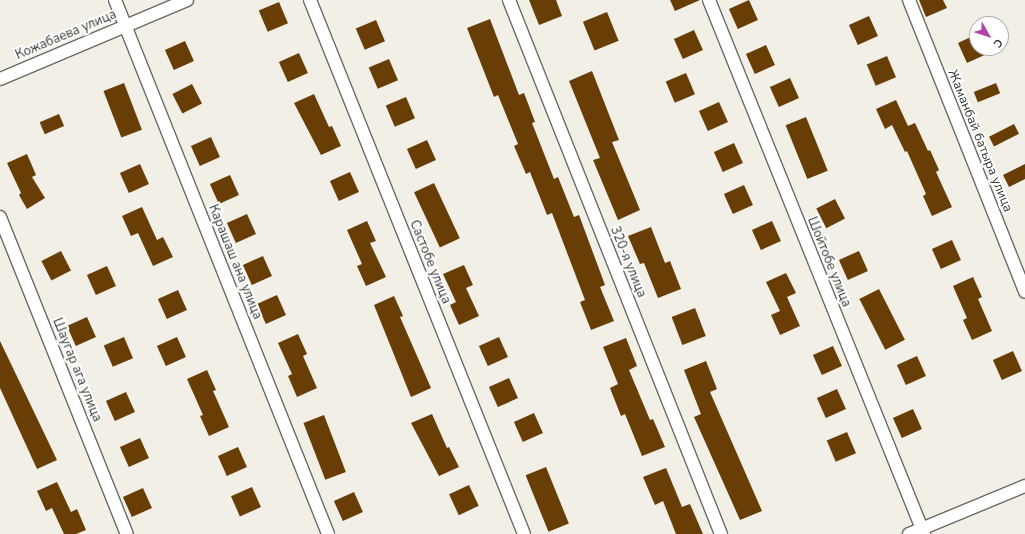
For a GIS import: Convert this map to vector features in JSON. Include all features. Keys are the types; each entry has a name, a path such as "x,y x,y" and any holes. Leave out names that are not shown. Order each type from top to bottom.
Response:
{"street":[{"name":"Карашаш ана улица","path":"115,0 328,534"},
{"name":"Кожабаева улица","path":"0,79 187,0"},
{"name":"Састобе улица","path":"310,0 524,534"},
{"name":"320-я улица","path":"509,0 720,534"},
{"name":"Шойтобе улица","path":"709,0 923,532"},
{"name":"Жаманбай батыра улица","path":"909,0 1025,292"},
{"name":"Шаугар ага улица","path":"0,217 127,534"},
{"path":"909,534 923,532 1025,486"}],"building":[{"path":"529,0 556,0 562,16 539,25"},
{"path":"670,0 700,0 675,11"},
{"path":"749,0 758,20 738,29 729,9"},
{"path":"919,0 943,0 947,8 926,17"},
{"path":"279,2 288,23 268,32 259,11"},
{"path":"607,12 619,41 595,50 583,22"},
{"path":"869,16 878,36 858,45 849,25"},
{"path":"490,19 519,95 524,93 535,122 532,123 554,179 558,177 574,217 579,215 605,285 600,287 614,321 591,330 580,302 585,300 552,213 547,215 530,172 526,174 514,146 518,144 498,95 494,97 467,28"},
{"path":"376,20 385,41 365,50 356,29"},
{"path":"694,30 703,50 683,59 674,39"},
{"path":"969,38 969,56 982,56 967,63 958,43"},
{"path":"185,41 194,61 174,70 165,50"},
{"path":"766,45 775,65 755,74 746,54"},
{"path":"299,53 308,73 288,82 279,62"},
{"path":"887,56 896,77 876,86 867,65"},
{"path":"389,59 398,80 378,89 369,68"},
{"path":"592,71 619,140 612,142 640,210 618,220 593,160 600,158 569,81"},
{"path":"686,73 695,94 675,103 666,82"},
{"path":"790,78 799,98 779,107 770,87"},
{"path":"124,83 142,130 121,138 103,91"},
{"path":"996,83 1000,93 978,102 974,92"},
{"path":"192,84 202,104 182,114 172,94"},
{"path":"314,94 329,127 332,126 341,146 321,155 294,103"},
{"path":"406,97 415,118 395,127 386,106"},
{"path":"896,100 908,126 915,123 928,151 930,150 939,170 936,172 952,207 932,216 923,196 926,194 907,151 905,152 892,125 885,129 876,109"},
{"path":"719,102 728,122 708,131 699,111"},
{"path":"59,114 64,126 45,134 40,122"},
{"path":"806,117 828,171 807,179 786,125"},
{"path":"1014,124 1019,134 994,147 989,137"},
{"path":"211,137 220,157 200,166 191,146"},
{"path":"427,140 436,160 416,169 407,149"},
{"path":"734,143 743,163 723,172 714,152"},
{"path":"27,154 36,175 32,177 45,198 27,209 19,195 21,193 7,163"},
{"path":"140,164 149,184 129,193 120,173"},
{"path":"1025,164 1025,179 1009,187 1003,175"},
{"path":"350,172 359,192 339,201 330,181"},
{"path":"230,175 239,195 219,204 210,184"},
{"path":"434,183 460,238 440,248 414,192"},
{"path":"744,185 753,205 733,214 724,194"},
{"path":"835,199 845,219 826,228 816,209"},
{"path":"142,207 157,240 163,237 173,257 153,266 138,233 131,236 122,216"},
{"path":"247,214 256,234 236,243 227,223"},
{"path":"367,221 376,241 370,243 386,277 366,286 357,266 362,264 347,230"},
{"path":"772,221 781,241 761,250 752,230"},
{"path":"651,227 665,263 670,261 681,289 658,298 644,263 640,264 628,236"},
{"path":"952,240 961,260 941,269 932,249"},
{"path":"61,251 71,271 51,281 41,261"},
{"path":"859,251 868,271 848,280 839,260"},
{"path":"263,256 272,276 252,285 243,265"},
{"path":"464,265 473,285 466,288 479,316 459,325 450,305 456,302 443,274"},
{"path":"107,266 116,286 96,295 87,275"},
{"path":"786,273 796,293 787,297 800,326 780,335 771,315 780,311 766,282"},
{"path":"973,277 982,297 978,299 992,331 972,340 963,320 967,318 953,286"},
{"path":"879,289 905,340 885,350 859,299"},
{"path":"178,290 187,310 167,319 158,299"},
{"path":"277,295 286,315 266,324 257,304"},
{"path":"394,296 403,316 400,317 431,388 411,397 374,305"},
{"path":"695,308 706,336 682,345 672,317"},
{"path":"87,317 96,337 76,346 67,326"},
{"path":"298,334 307,354 303,356 317,388 297,397 288,376 292,374 278,343"},
{"path":"124,337 133,358 113,367 104,346"},
{"path":"177,337 186,357 166,366 157,346"},
{"path":"499,337 508,357 488,366 479,346"},
{"path":"626,338 637,366 629,370 650,420 653,419 665,447 642,456 625,414 621,416 610,388 618,384 603,347"},
{"path":"0,341 57,460 37,469 0,388"},
{"path":"833,346 842,366 822,375 813,355"},
{"path":"1013,351 1022,371 1002,380 993,360"},
{"path":"917,356 926,376 906,385 897,365"},
{"path":"706,361 717,389 710,392 762,511 740,520 694,417 701,414 684,370"},
{"path":"207,370 216,390 213,391 229,427 209,436 200,416 203,415 187,379"},
{"path":"509,378 518,398 498,407 489,387"},
{"path":"837,389 846,409 826,418 817,398"},
{"path":"126,392 135,412 115,421 106,401"},
{"path":"913,409 922,429 902,438 893,418"},
{"path":"534,413 543,433 523,442 514,422"},
{"path":"432,414 447,448 449,447 459,467 439,476 411,423"},
{"path":"324,415 346,472 325,480 303,423"},
{"path":"847,432 856,453 836,462 827,441"},
{"path":"140,438 149,458 129,467 120,447"},
{"path":"238,447 247,467 227,476 218,456"},
{"path":"546,467 569,524 548,532 526,475"},
{"path":"666,468 682,507 690,504 703,534 676,534 663,501 655,505 643,477"},
{"path":"57,482 71,512 77,509 86,530 76,534 64,534 52,508 46,511 37,491"},
{"path":"469,485 479,506 459,515 449,494"},
{"path":"252,487 261,507 240,516 231,496"},
{"path":"143,488 152,508 132,517 123,497"},
{"path":"354,492 363,512 343,521 334,501"}]}
